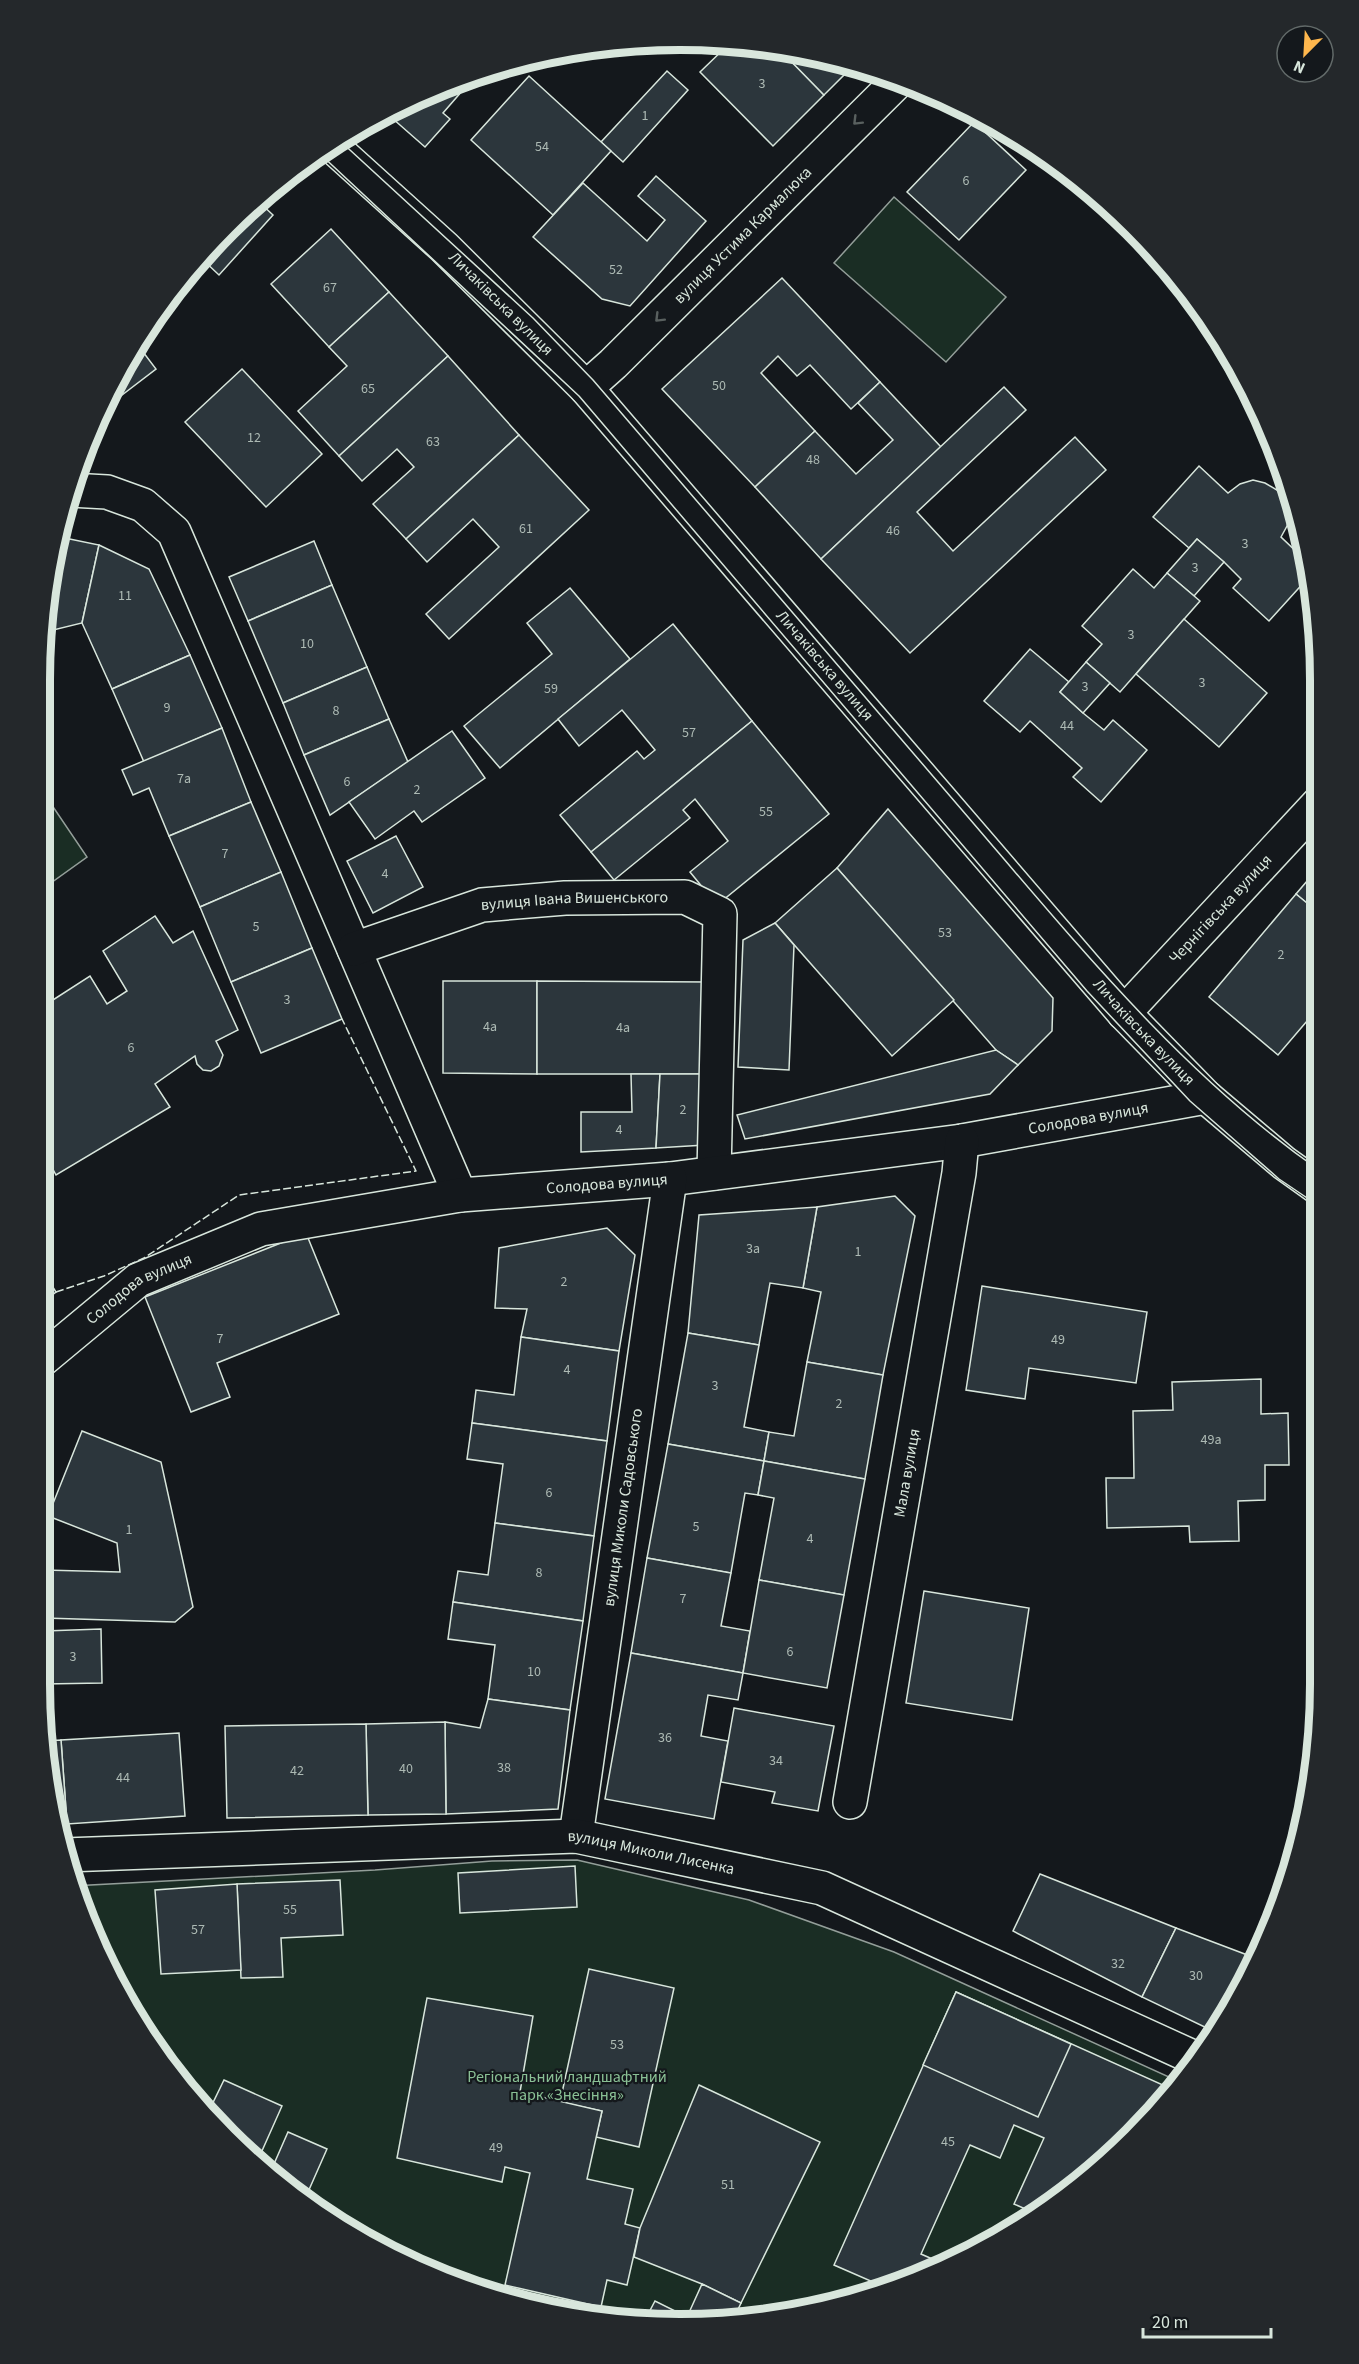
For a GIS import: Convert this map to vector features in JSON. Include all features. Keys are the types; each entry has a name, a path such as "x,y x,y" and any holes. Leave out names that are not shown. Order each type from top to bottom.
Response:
{"street":[{"name":"вулиця Устима Кармалюка","path":"586,388 892,87"},
{"name":"Личаківська вулиця","path":"338,151 444,247 586,388 1124,1013 1206,1097 1284,1163 1310,1182"},
{"path":"79,490 107,492 143,505 174,532 460,1195"},
{"name":"Чернігівська вулиця","path":"1124,1013 1310,813"},
{"name":"вулиця Івана Вишенського","path":"354,949 482,905 565,898 685,897 720,914 714,1173"},
{"name":"Солодова вулиця","path":"50,1353 138,1280 261,1229 460,1195 670,1179 962,1141 1206,1097"},
{"name":"Мала вулиця","path":"850,1802 959,1173 962,1141"},
{"name":"вулиця Миколи Садовського","path":"576,1836 670,1179"},
{"name":"вулиця Миколи Лисенка","path":"73,1855 576,1836 822,1888 1188,2056"}],"green space":[{"path":"894,197 1006,297 946,362 834,263"},
{"path":"50,802 87,857 50,884"},
{"name":"Регіональний ландшафтний парк «Знесіння»","path":"577,1860 749,1900 894,1952 1171,2078 1125,2130 1063,2184 994,2230 921,2267 843,2293 762,2309 721,2313 638,2313 557,2302 477,2281 401,2250 329,2208 264,2158 206,2100 156,2035 114,1963 97,1926 83,1885 375,1870 492,1861"}],"building":[{"path":"722,51 790,60 824,95 773,146 700,72"},
{"path":"790,60 847,72 824,95"},
{"path":"667,71 688,90 623,162 601,142"},
{"path":"529,76 611,151 553,215 471,140"},
{"path":"465,87 443,113 450,119 425,147 393,119 438,97"},
{"path":"973,123 1026,170 959,240 907,192"},
{"path":"656,176 706,221 630,306 602,299 533,237 583,183 647,241 665,220 638,196"},
{"path":"264,206 273,215 219,275 207,263"},
{"path":"331,229 389,292 329,347 271,284"},
{"path":"782,278 880,382 851,409 810,365 797,376 778,356 761,373 815,431 755,487 662,389"},
{"path":"389,292 448,356 339,456 298,411 347,366 329,347"},
{"path":"142,351 156,369 114,401"},
{"path":"448,356 519,435 406,539 373,504 414,467 397,449 362,481 339,456"},
{"path":"242,369 322,454 266,507 185,422"},
{"path":"880,382 941,447 821,559 755,487 815,431 856,474 893,440 858,403"},
{"path":"1004,387 1026,410 917,512 953,551 1075,437 1106,470 910,653 821,559"},
{"path":"519,435 589,510 449,639 426,614 499,547 473,519 427,562 406,539"},
{"path":"1199,466 1228,493 1240,484 1253,480 1265,483 1277,490 1282,497 1289,519 1281,537 1296,551 1302,585 1269,621 1233,588 1241,579 1224,562 1197,539 1189,548 1153,517"},
{"path":"66,538 99,545 82,623 52,630 55,597"},
{"path":"1197,539 1224,562 1194,596 1167,573"},
{"path":"314,541 332,585 248,621 229,577"},
{"path":"99,545 149,569 190,655 112,689 82,623"},
{"path":"1133,569 1154,588 1167,573 1200,601 1120,692 1086,662 1102,644 1082,626"},
{"path":"332,585 367,667 283,703 248,621"},
{"path":"570,588 630,659 500,768 464,726 552,654 527,623"},
{"path":"1184,619 1267,693 1219,747 1136,674"},
{"path":"673,624 752,721 591,852 560,815 637,751 644,759 655,750 622,710 579,746 558,719"},
{"path":"1030,649 1069,682 1060,692 1083,713 1104,730 1113,720 1147,750 1101,802 1073,777 1082,768 1030,721 1020,732 984,701"},
{"path":"190,655 222,728 144,762 112,689"},
{"path":"1086,662 1110,683 1083,713 1060,692"},
{"path":"367,667 389,719 304,755 283,703"},
{"path":"389,719 408,762 330,815 304,755"},
{"path":"752,721 829,814 717,905 690,872 728,841 695,799 683,810 690,818 614,880 591,852"},
{"path":"222,728 251,802 169,836 149,788 133,795 122,770"},
{"path":"452,731 485,778 422,822 414,811 375,839 349,802"},
{"path":"251,802 281,872 200,907 169,836"},
{"path":"888,809 1053,998 1052,1031 1018,1065 996,1050 837,868"},
{"path":"396,836 423,887 373,913 347,861"},
{"path":"837,868 954,1000 892,1056 775,923"},
{"path":"281,872 312,948 231,982 200,907"},
{"path":"1310,878 1310,906 1296,894"},
{"path":"1296,894 1310,906 1310,1018 1278,1055 1209,997"},
{"path":"155,916 173,943 193,931 238,1030 216,1041 223,1055 219,1066 211,1071 203,1070 197,1064 195,1056 155,1084 170,1107 56,1175 50,1164 50,1002 90,976 107,1004 127,991 103,951"},
{"path":"775,923 794,945 789,1070 738,1067 743,940"},
{"path":"312,948 342,1019 261,1053 231,982"},
{"path":"443,981 537,981 537,1074 443,1073"},
{"path":"537,981 710,982 709,1074 537,1074"},
{"path":"996,1050 1018,1065 990,1094 745,1139 737,1115"},
{"path":"631,1074 660,1074 656,1148 581,1152 581,1112 632,1112"},
{"path":"660,1074 709,1074 705,1145 656,1148"},
{"path":"895,1196 915,1216 883,1375 807,1362 821,1292 803,1288 817,1207"},
{"path":"817,1207 803,1288 770,1283 759,1345 688,1333 699,1215"},
{"path":"607,1228 635,1255 619,1351 521,1337 527,1309 495,1308 499,1248"},
{"path":"306,1233 339,1314 217,1363 230,1397 191,1412 145,1297"},
{"path":"50,1282 56,1292 50,1297"},
{"path":"982,1286 1147,1312 1136,1383 1029,1368 1025,1399 966,1390"},
{"path":"688,1333 759,1345 744,1427 769,1432 764,1461 668,1444"},
{"path":"521,1337 619,1351 607,1441 472,1423 476,1390 514,1395"},
{"path":"807,1362 883,1375 865,1479 764,1461 769,1432 794,1436"},
{"path":"1261,1379 1261,1414 1288,1413 1289,1465 1265,1465 1265,1500 1238,1501 1239,1541 1190,1542 1189,1526 1107,1528 1106,1478 1134,1478 1133,1411 1173,1410 1172,1382"},
{"path":"472,1423 607,1441 594,1536 495,1523 503,1464 467,1459"},
{"path":"82,1431 161,1462 193,1607 175,1622 50,1618 50,1570 120,1572 117,1543 50,1517 50,1511"},
{"path":"668,1444 764,1461 758,1495 745,1493 731,1573 647,1558"},
{"path":"764,1461 865,1479 844,1595 759,1580 774,1498 758,1495"},
{"path":"495,1523 594,1536 583,1621 453,1602 458,1571 488,1575"},
{"path":"647,1558 731,1573 721,1626 750,1631 743,1673 631,1653"},
{"path":"759,1580 844,1595 827,1688 743,1673"},
{"path":"924,1591 1029,1608 1012,1720 906,1703"},
{"path":"453,1602 583,1621 570,1710 488,1699 495,1645 448,1639"},
{"path":"101,1629 102,1683 50,1684 50,1631"},
{"path":"631,1653 743,1673 738,1700 708,1695 701,1736 728,1741 714,1819 605,1799"},
{"path":"488,1699 570,1710 558,1809 446,1814 445,1722 480,1728"},
{"path":"734,1708 834,1726 818,1811 772,1803 775,1792 721,1782"},
{"path":"445,1722 446,1814 368,1815 366,1724"},
{"path":"366,1724 368,1815 227,1818 225,1726"},
{"path":"179,1733 185,1816 67,1824 61,1740"},
{"path":"61,1740 67,1824 55,1767 52,1741"},
{"path":"575,1866 577,1907 460,1913 458,1873"},
{"path":"1040,1874 1176,1928 1142,1997 1013,1931"},
{"path":"340,1880 343,1935 281,1938 283,1977 241,1978 237,1884"},
{"path":"237,1884 241,1970 161,1974 155,1890"},
{"path":"1176,1928 1248,1955 1207,2028 1142,1997"},
{"path":"589,1969 674,1988 639,2147 596,2137 602,2111 560,2102"},
{"path":"956,1992 1165,2086 1125,2130 1095,2158 1027,2210 1014,2204 1044,2138 1014,2125 1000,2158 970,2145 921,2254 936,2260 875,2283 834,2265"},
{"path":"956,1992 1071,2044 1038,2117 923,2065"},
{"path":"427,1998 533,2016 520,2092 602,2111 587,2179 633,2189 625,2224 640,2228 627,2285 607,2280 601,2307 505,2285 530,2173 505,2167 502,2182 397,2158"},
{"path":"224,2080 282,2106 260,2155 211,2106"},
{"path":"699,2085 820,2142 741,2303 702,2284 634,2257 640,2228"},
{"path":"288,2132 327,2149 308,2193 273,2166"},
{"path":"702,2284 741,2303 737,2311 688,2314"},
{"path":"655,2301 681,2314 649,2313"}],"tram line":[{"path":"346,146 533,318 593,380 1045,907 1130,1002 1220,1091 1268,1132 1310,1163"},
{"path":"325,159 579,396 1087,991 1190,1101 1279,1179 1310,1200"}],"fence":[{"path":"56,1292 104,1276 144,1258 239,1195 416,1171 342,1019"}]}
